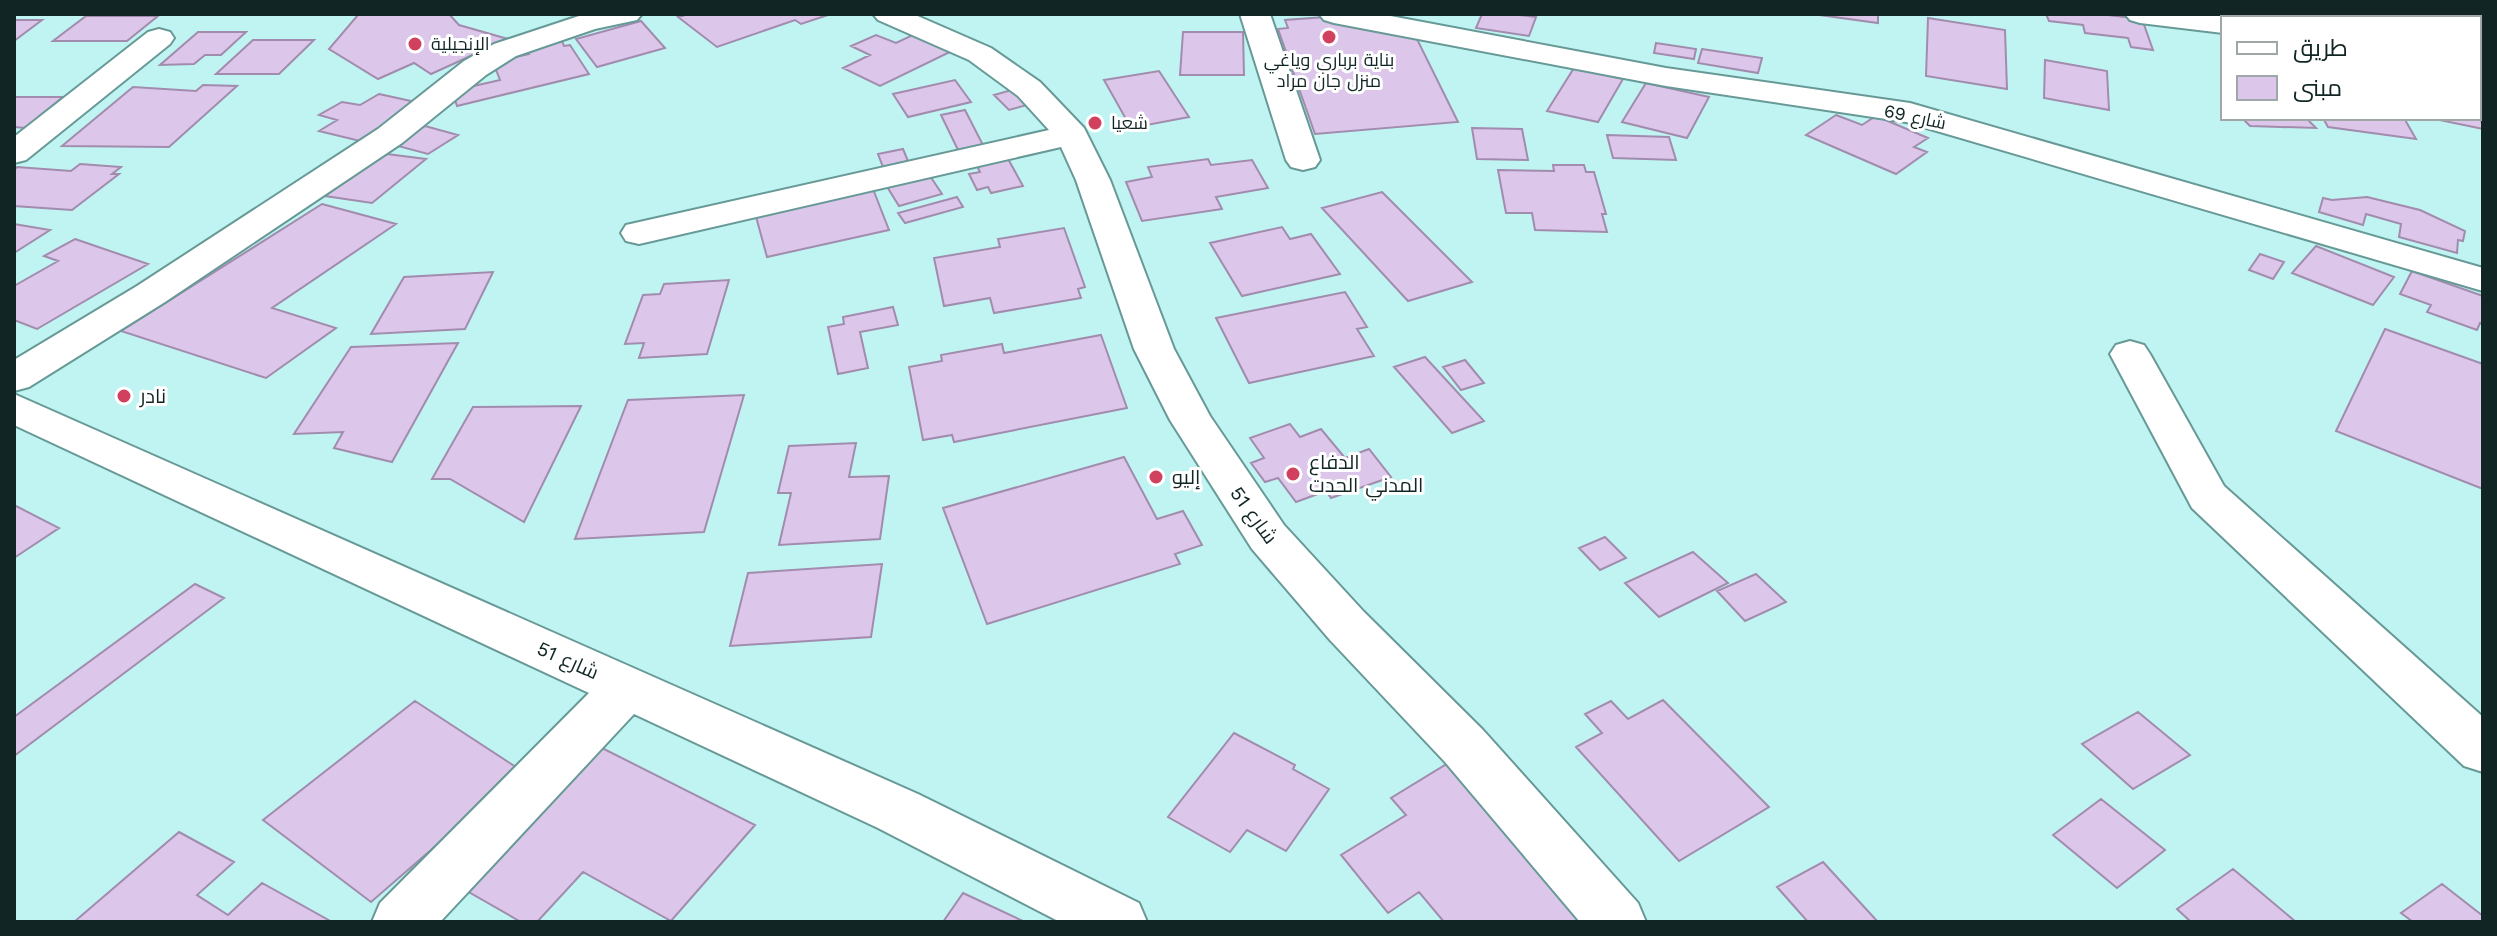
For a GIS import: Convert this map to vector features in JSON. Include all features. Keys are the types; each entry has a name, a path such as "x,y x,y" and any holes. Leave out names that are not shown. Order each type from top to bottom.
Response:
{"street":[{"path":"14,378 151,294 403,127 475,68 505,50 574,26 627,14"},
{"path":"1255,14 1303,160"},
{"name":"شارع 69","path":"1334,14 1666,77 1910,113 2483,280"},
{"path":"2140,14 2221,24"},
{"name":"شارع 51","path":"910,15 980,54 1029,89 1072,135 1093,180 1154,349 1191,420 1268,537 1347,626 1464,746 1617,922"},
{"path":"14,153 159,38"},
{"path":"639,233 1072,135"},
{"path":"2130,354 2208,497 2483,750"},
{"name":"شارع 51","path":"14,408 898,811 1118,922"},
{"path":"401,922 627,687"}],"building":[{"name":"الإنجيلية","path":"316,14 449,14 459,25 508,39 431,74 414,63 378,79 329,49 358,15"},
{"path":"689,14 831,14 801,24 795,20 717,47 678,17"},
{"path":"1482,14 1536,17 1529,36 1476,28"},
{"path":"1812,14 1878,14 1878,23"},
{"path":"2046,14 2099,14 2142,19 2153,50 2131,47 2128,38 2085,33 2083,25 2049,21"},
{"path":"2300,14 2358,16 2301,16"},
{"path":"2388,14 2426,16 2389,16"},
{"path":"86,16 158,16 127,41 53,41"},
{"path":"1339,16 1415,35 1458,122 1315,134 1278,29 1288,28 1285,20"},
{"path":"1928,18 2005,30 2007,89 1926,76"},
{"path":"14,20 42,20 14,41"},
{"path":"641,21 665,48 597,67 576,39"},
{"path":"198,32 246,32 221,55 205,55 194,64 160,65"},
{"path":"1183,32 1243,32 1244,75 1180,75"},
{"path":"917,33 954,50 880,86 843,68 870,55 851,46 876,35 896,43"},
{"path":"253,40 314,40 279,74 216,74"},
{"path":"562,41 564,46 570,45 589,74 457,106 452,91 500,80 493,62 529,54 527,49"},
{"path":"1656,43 1696,49 1694,59 1654,53"},
{"path":"1702,49 1762,58 1758,73 1698,63"},
{"path":"2045,60 2107,71 2109,110 2044,98"},
{"path":"1574,68 1623,79 1598,122 1547,111"},
{"path":"1159,71 1189,117 1131,128 1104,80"},
{"path":"955,80 971,102 908,117 893,94"},
{"path":"1646,83 1709,97 1687,138 1622,122"},
{"path":"203,85 237,86 169,147 62,146 133,87 196,91"},
{"path":"1019,88 1034,103 1009,110 994,95"},
{"path":"379,94 420,103 360,141 319,131 337,120 319,115 342,102 360,105"},
{"path":"14,97 63,97 25,128 14,127"},
{"path":"965,110 984,147 959,152 941,115"},
{"path":"1836,115 1862,125 1876,116 1928,138 1914,147 1927,152 1896,174 1806,135"},
{"path":"2481,119 2483,129 2440,120"},
{"path":"2244,120 2308,120 2316,128 2250,126"},
{"path":"2324,120 2405,120 2416,139 2328,127"},
{"path":"425,126 458,135 428,154 394,145"},
{"path":"1472,128 1522,129 1528,160 1477,159"},
{"path":"1607,135 1669,137 1676,160 1613,158"},
{"path":"903,149 908,161 883,167 878,154"},
{"path":"379,153 426,159 372,203 325,196"},
{"path":"1007,157 1023,186 991,193 988,187 977,190 969,174 980,172 976,164"},
{"path":"1208,159 1211,165 1252,160 1268,188 1216,197 1222,209 1142,221 1126,182 1152,177 1148,167"},
{"path":"80,164 121,167 112,174 119,174 72,210 14,206 14,170 17,167 71,171"},
{"path":"1553,165 1584,165 1586,172 1594,172 1606,214 1602,214 1607,232 1535,230 1532,213 1506,213 1498,170 1554,171"},
{"path":"928,173 942,194 899,206 886,185"},
{"path":"873,189 889,230 767,257 755,213"},
{"path":"1382,192 1472,282 1408,301 1322,208"},
{"path":"957,197 963,207 905,223 898,213"},
{"path":"2367,197 2420,210 2465,231 2463,241 2458,240 2457,253 2399,237 2401,224 2366,214 2363,225 2319,212 2323,198"},
{"path":"322,204 396,224 272,308 336,328 266,378 121,331"},
{"path":"14,224 50,230 14,253"},
{"path":"1282,227 1290,239 1311,234 1340,274 1242,296 1210,243"},
{"path":"1064,228 1085,287 1078,289 1081,298 994,313 990,298 944,306 934,258 1000,247 998,239"},
{"path":"75,239 148,264 37,329 14,320 14,286 58,261 44,256"},
{"path":"2316,246 2394,277 2373,305 2292,273"},
{"path":"2260,254 2284,262 2273,279 2249,270"},
{"path":"2412,271 2483,296 2483,324 2480,323 2477,330 2427,312 2431,305 2400,294"},
{"path":"493,272 465,329 371,334 404,277"},
{"path":"729,280 707,354 639,358 644,343 625,344 643,295 660,294 664,284"},
{"path":"1345,292 1367,327 1357,329 1374,356 1249,383 1216,318"},
{"path":"893,307 898,325 860,332 868,368 838,374 828,327 844,324 843,317"},
{"path":"2385,329 2483,364 2483,489 2336,431"},
{"path":"1101,335 1127,408 954,442 952,435 923,440 909,367 942,361 941,355 1002,344 1004,353"},
{"path":"458,343 392,462 334,448 343,432 294,434 351,347"},
{"path":"1425,357 1484,421 1452,433 1394,367"},
{"path":"1465,360 1484,383 1461,390 1443,367"},
{"path":"744,395 704,532 575,539 628,400"},
{"path":"581,406 524,522 450,479 432,479 473,407"},
{"path":"1290,424 1300,437 1321,429 1345,458 1369,449 1391,477 1331,498 1326,491 1296,502 1278,478 1265,482 1251,463 1264,458 1250,438"},
{"path":"856,443 849,477 889,476 880,539 779,545 791,493 778,493 789,446"},
{"path":"1124,457 1157,519 1183,511 1202,545 1175,554 1180,564 987,624 943,508"},
{"path":"14,505 59,528 14,558"},
{"path":"1605,537 1626,558 1600,570 1579,548"},
{"path":"1693,552 1728,583 1659,617 1625,583"},
{"path":"882,564 871,637 730,646 748,573"},
{"path":"1756,574 1786,602 1745,621 1717,591"},
{"path":"195,584 224,598 14,756 14,717"},
{"path":"1663,700 1769,807 1679,861 1576,747 1602,733 1585,714 1611,701 1628,719"},
{"path":"415,701 522,771 371,902 263,820"},
{"path":"2138,712 2190,755 2133,789 2082,744"},
{"path":"1234,733 1295,765 1293,769 1329,789 1286,851 1247,830 1230,852 1168,817"},
{"path":"596,745 755,825 671,921 583,872 537,922 521,922 460,887"},
{"path":"1458,757 1606,922 1444,922 1419,892 1388,913 1341,855 1406,815 1391,798"},
{"path":"2101,799 2165,850 2117,888 2053,835"},
{"path":"179,832 234,862 197,895 228,915 262,883 332,922 74,922"},
{"path":"1823,862 1878,922 1808,922 1777,887"},
{"path":"2233,869 2296,922 2191,922 2177,909"},
{"path":"2442,884 2483,916 2483,922 2413,922 2401,913"},
{"path":"963,893 1025,922 943,922"}],"place":[{"name":"بناية برباري وياغي منزل جان مراد","path":"1329,37"},
{"name":"الإنجيلية","path":"415,44"},
{"name":"شعيا","path":"1095,123"},
{"name":"نادر","path":"124,396"},
{"name":"الدفاع المدني الحدت","path":"1293,474"},
{"name":"إليو","path":"1156,477"}]}
